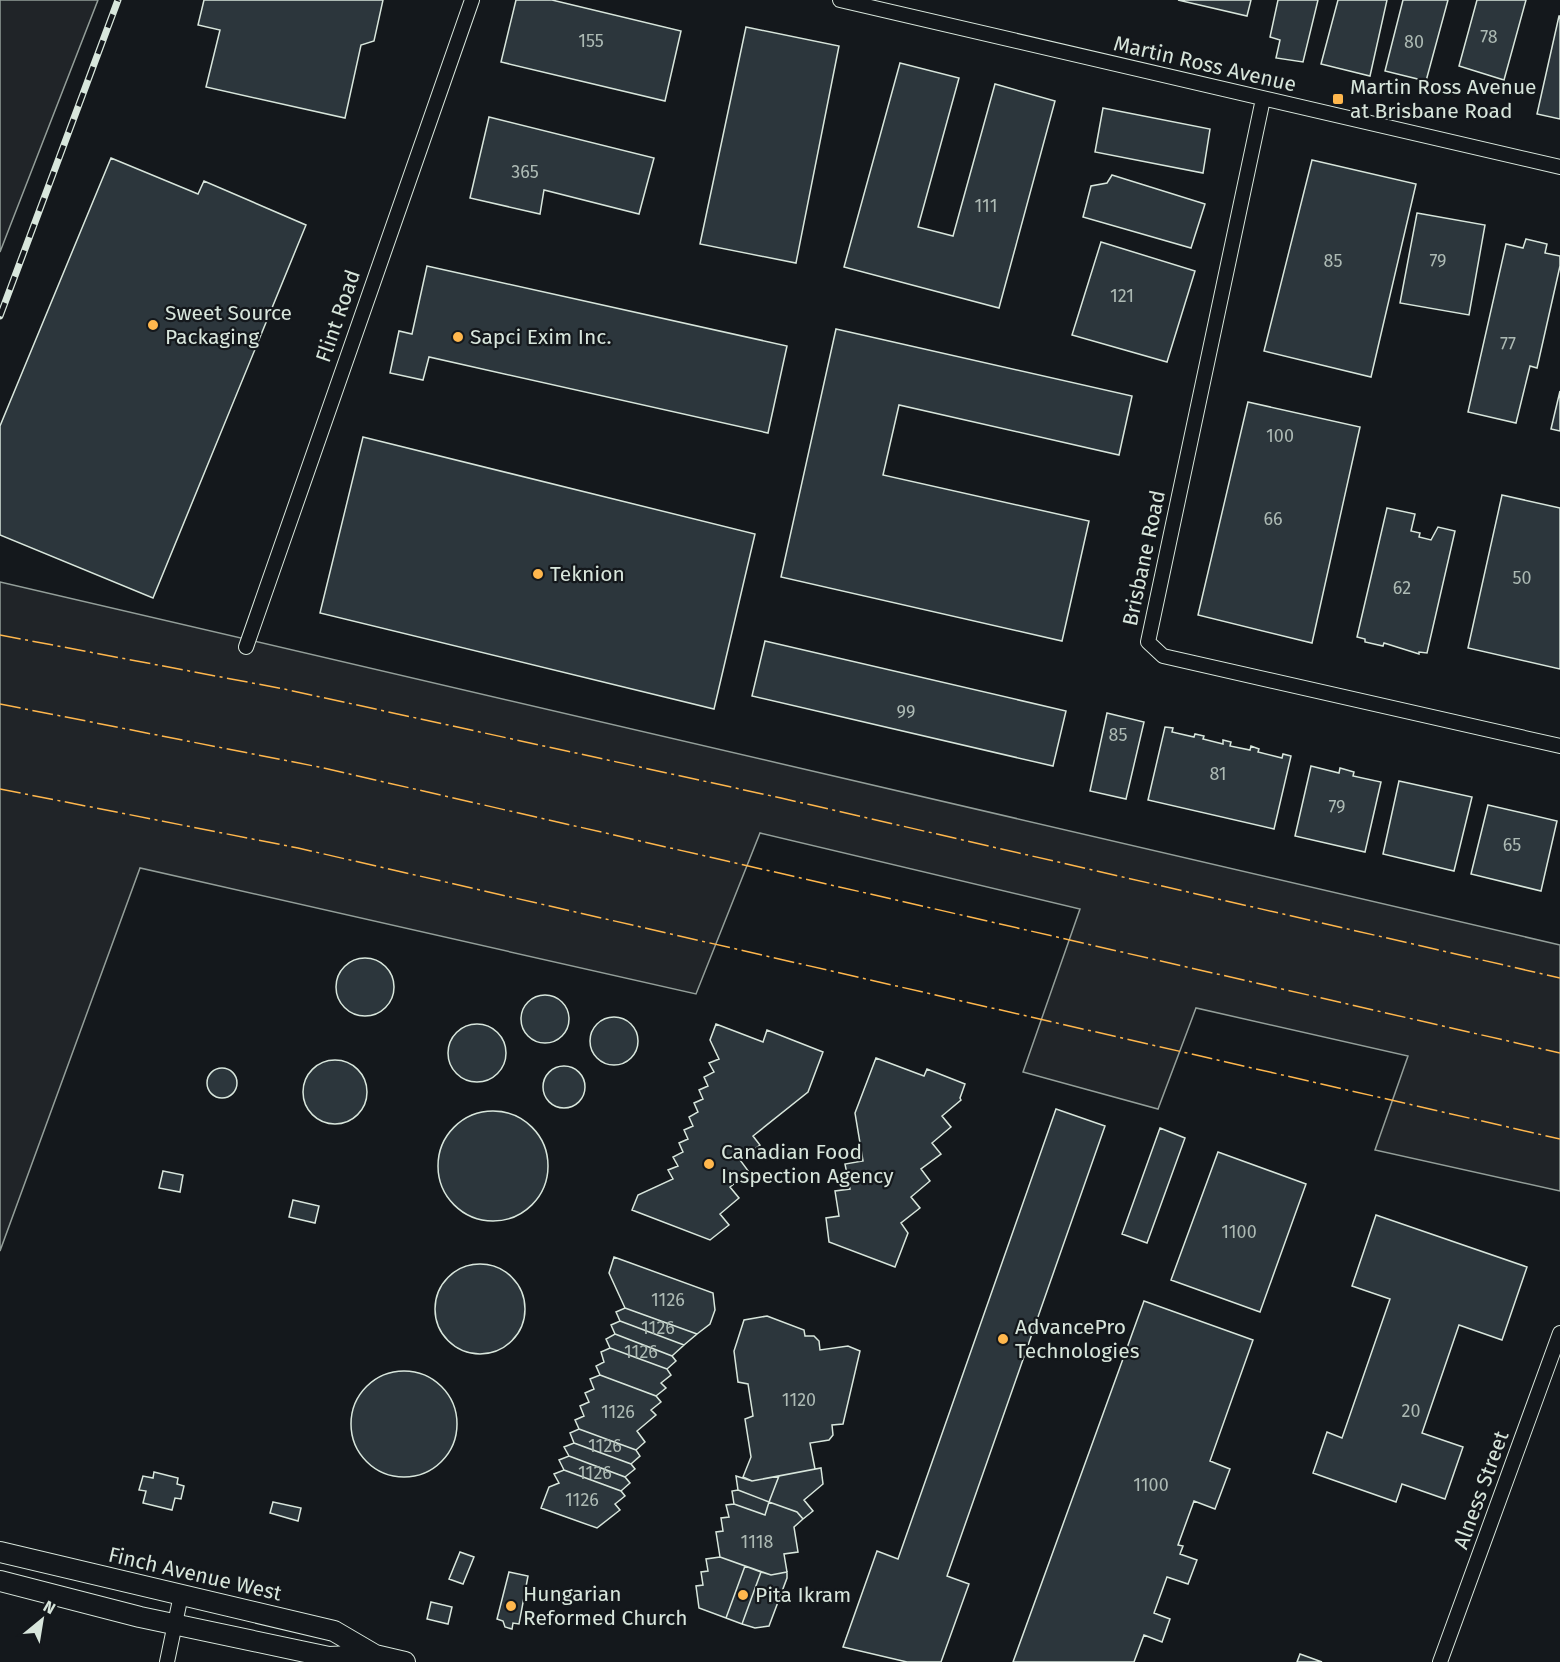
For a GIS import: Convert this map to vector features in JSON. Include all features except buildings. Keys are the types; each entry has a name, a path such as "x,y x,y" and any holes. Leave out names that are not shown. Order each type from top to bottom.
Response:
{"main road":[{"name":"Finch Avenue West","path":"0,1552 334,1631 375,1655"},
{"name":"Finch Avenue West","path":"0,1581 175,1625 329,1657 375,1655 405,1662"}],"street":[{"name":"Flint Road","path":"246,647 472,0"},
{"name":"Martin Ross Avenue","path":"840,0 1560,167"},
{"name":"Brisbane Road","path":"1263,99 1148,642 1163,656 1560,746"},
{"name":"Alness Street","path":"1440,1662 1560,1333"},
{"path":"167,1662 181,1595"}],"shaded area":[{"path":"0,0 98,0 0,252"},
{"path":"0,582 1560,945 1560,1191 1375,1150 1408,1056 1196,1008 1158,1109 1023,1072 1080,909 760,833 696,994 140,868 0,1251"}],"railway":[{"path":"0,316 118,0"}],"power":[{"path":"0,635 284,689 781,798 1560,978"},
{"path":"0,704 319,767 1560,1053"},
{"path":"0,789 298,848 1560,1139"}],"place":[{"name":"Martin Ross Avenue at Brisbane Road","path":"1338,99"},
{"name":"Sweet Source Packaging","path":"153,325"},
{"name":"Sapci Exim Inc.","path":"458,337"},
{"name":"Teknion","path":"538,574"},
{"name":"Canadian Food Inspection Agency","path":"709,1164"},
{"name":"AdvancePro Technologies","path":"1003,1339"},
{"name":"Pita Ikram","path":"743,1595"},
{"name":"Hungarian Reformed Church","path":"511,1606"}]}
